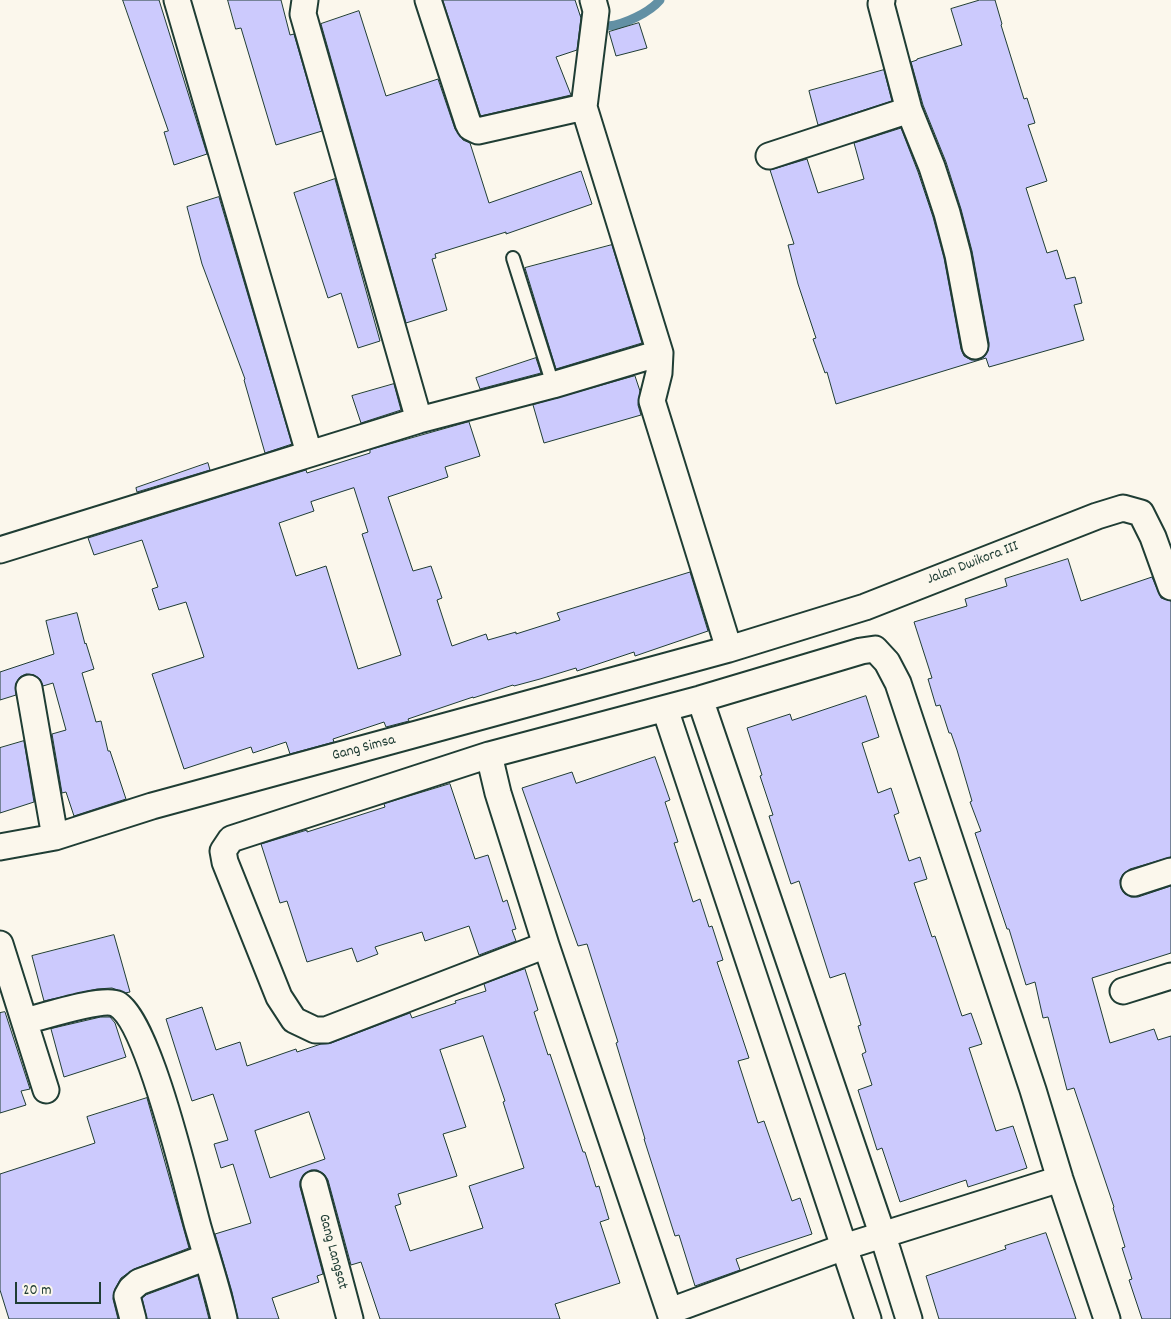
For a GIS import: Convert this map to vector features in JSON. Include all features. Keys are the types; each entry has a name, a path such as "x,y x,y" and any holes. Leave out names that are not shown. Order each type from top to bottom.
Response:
{"street":[{"path":"177,0 309,453"},
{"path":"428,0 470,127 478,130 584,107"},
{"path":"882,0 909,110 932,167 947,213 958,256 975,346"},
{"path":"594,5 588,82 584,107 660,353 659,373 652,400 729,649"},
{"path":"304,7 419,420"},
{"path":"768,156 909,110"},
{"path":"0,550 419,420 553,385 660,353"},
{"name":"Jalan Dwikora III","path":"729,649 864,607 1097,516 1123,508 1141,513 1171,587"},
{"name":"Gang Simsa","path":"0,847 55,837 152,806 729,649"},
{"path":"546,945 326,1030 315,1030 294,1020 279,998 224,862 223,850 231,839 489,755 700,700 861,651 875,649 887,662 898,683 1034,1090 1060,1179 1107,1319"},
{"path":"29,688 55,837"},
{"path":"700,700 909,1319"},
{"path":"665,709 868,1319"},
{"path":"489,755 498,793 546,945 671,1315 844,1247 1060,1179"},
{"path":"1134,883 1171,870"},
{"path":"0,944 46,1090"},
{"path":"1123,991 1171,976"},
{"path":"25,1021 98,1002 116,1004 131,1017 151,1063 182,1165 224,1319"},
{"name":"Gang Langsat","path":"314,1184 350,1319"},
{"path":"133,1319 128,1296 131,1289 139,1282 207,1257"}],"lane":[{"path":"514,258 553,385"}],"building":[{"path":"123,0 159,0 207,154 174,165 164,132 168,131"},
{"path":"228,0 281,0 290,35 294,34 322,131 276,145 241,28 236,29"},
{"path":"443,0 575,0 581,18 577,50 556,57 571,95 481,116"},
{"path":"980,0 995,0 1024,99 1027,98 1035,123 1028,125 1047,181 1026,188 1047,253 1057,250 1066,279 1075,277 1082,303 1074,305 1084,340 989,367 986,358 836,404 827,372 825,373 813,339 816,338 798,284 788,245 794,244 770,170 807,159 818,193 864,179 854,143 901,128 933,217 944,258 961,349 964,356 971,360 984,357 988,351 989,343 972,251 946,162 923,105 911,62 962,45 951,9"},
{"path":"359,11 386,96 438,79 455,129 463,140 470,143 489,203 581,171 592,204 506,234 506,232 435,254 436,258 432,259 447,310 406,323 321,24"},
{"path":"639,23 647,48 616,56 609,32"},
{"path":"884,70 892,101 818,125 809,91"},
{"path":"335,179 380,341 358,348 341,293 328,298 294,193"},
{"path":"219,197 292,444 265,453 245,379 202,264 187,207"},
{"path":"612,245 642,343 556,369 525,268"},
{"path":"536,358 541,373 480,389 476,378"},
{"path":"635,376 640,391 638,405 641,415 544,443 533,405"},
{"path":"394,384 401,410 361,423 352,396"},
{"path":"469,422 480,456 445,467 448,477 388,497 413,571 431,566 442,598 437,600 452,646 486,634 488,640 516,632 516,634 560,620 557,613 690,572 708,631 635,656 634,652 577,671 576,668 473,697 408,719 409,721 386,727 384,722 333,739 334,742 290,754 286,742 253,753 251,747 184,769 152,674 204,657 186,602 159,610 152,589 158,587 142,540 94,555 88,538 306,470 307,473 370,453 370,450","holes":["354,488 368,532 362,534 401,655 358,669 326,566 296,576 279,523 314,511 311,502"]},
{"path":"208,463 210,470 137,492 136,488"},
{"path":"1068,559 1081,601 1152,577 1161,598 1171,601 1171,857 1130,869 1123,874 1120,880 1124,893 1131,897 1138,897 1171,886 1171,953 1092,978 1110,1043 1154,1029 1158,1040 1171,1036 1171,1319 1142,1319 1129,1280 1132,1279 1122,1248 1125,1247 1114,1207 1074,1088 1067,1090 1048,1017 1043,1018 1035,982 1026,985 1009,929 1007,929 975,833 981,831 970,802 972,801 951,733 949,733 940,705 936,706 928,679 932,678 914,622 967,606 965,599 1007,586 1005,579"},
{"path":"77,613 94,669 82,673 96,722 101,721 108,751 110,751 126,799 74,816 66,792 62,793 52,734 66,730 53,683 43,686 40,679 34,675 26,674 20,677 16,683 16,695 0,700 0,672 54,654 46,621"},
{"path":"866,696 879,737 862,743 878,793 891,788 899,813 894,815 909,861 920,857 927,879 914,883 932,937 935,936 962,1016 971,1013 982,1044 969,1048 996,1131 1013,1126 1027,1168 968,1187 966,1180 900,1202 882,1148 877,1150 858,1090 872,1085 862,1054 866,1052 858,1026 861,1025 845,973 830,978 799,881 791,884 769,816 773,815 747,728 790,714 792,720"},
{"path":"24,741 34,802 0,813 0,748"},
{"path":"655,757 670,800 665,802 678,842 674,843 693,902 700,899 709,927 712,926 723,960 717,962 749,1058 738,1061 758,1123 764,1121 792,1201 800,1198 812,1234 736,1259 740,1270 695,1286 679,1235 675,1236 644,1139 616,1043 618,1042 587,944 578,946 522,788 572,772 576,783"},
{"path":"450,784 475,859 488,855 503,902 507,900 516,929 512,930 516,941 479,955 469,926 425,941 422,932 375,947 378,954 357,962 352,948 307,962 287,901 280,903 261,844 307,830 307,832 385,807 384,804"},
{"path":"114,935 130,992 125,993 112,988 97,989 44,1001 32,956"},
{"path":"525,969 538,1010 534,1012 548,1055 550,1054 583,1152 585,1152 596,1187 599,1186 609,1219 600,1222 620,1283 555,1304 560,1319 380,1319 361,1262 351,1265 328,1180 324,1174 317,1170 311,1170 304,1174 300,1181 300,1187 323,1274 317,1276 319,1282 272,1298 279,1319 238,1319 215,1234 251,1223 233,1164 221,1168 214,1144 228,1140 213,1094 192,1101 166,1019 202,1007 216,1050 240,1042 247,1066 296,1049 297,1052 321,1044 331,1043 410,1013 412,1018 456,1003 455,1001 486,991 484,984","holes":["483,1036 505,1101 503,1102 524,1168 469,1186 483,1228 410,1251 395,1206 401,1204 398,1194 457,1176 443,1134 466,1127 440,1050","309,1112 325,1159 270,1178 255,1131"]},
{"path":"5,1012 30,1089 21,1091 26,1105 0,1113 0,1013"},
{"path":"101,1017 110,1017 115,1023 126,1057 64,1077 51,1029"},
{"path":"147,1098 189,1248 134,1269 121,1278 115,1289 113,1299 118,1319 9,1319 0,1290 0,1174 95,1143 87,1117"},
{"path":"1046,1233 1076,1319 939,1319 926,1276 1006,1249 1005,1246"},
{"path":"198,1276 209,1319 147,1319 142,1298"}],"waterway":[{"path":"571,14 594,24 603,26 614,25 643,13 656,5 660,0"}]}
